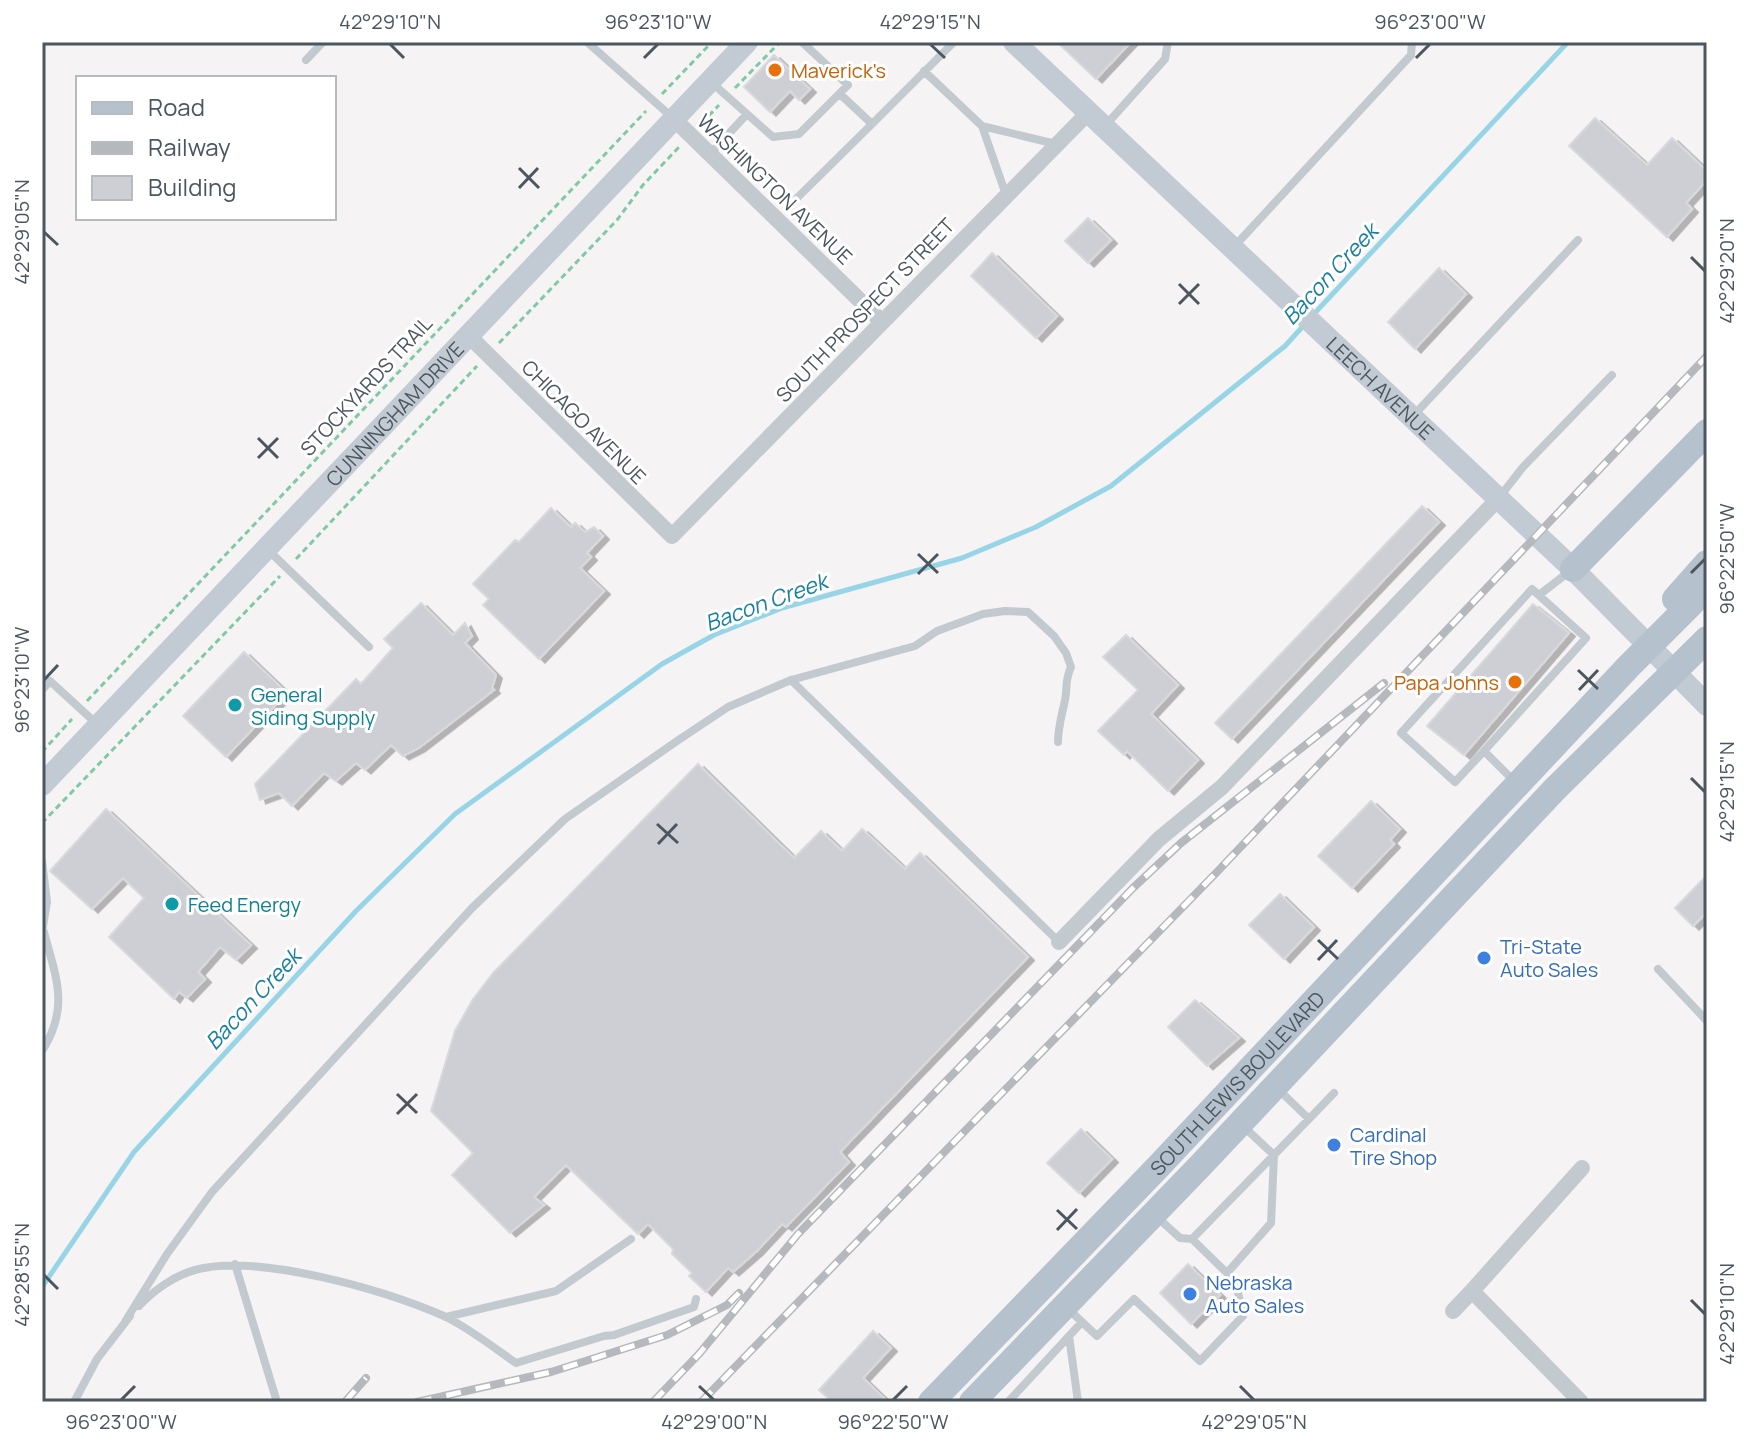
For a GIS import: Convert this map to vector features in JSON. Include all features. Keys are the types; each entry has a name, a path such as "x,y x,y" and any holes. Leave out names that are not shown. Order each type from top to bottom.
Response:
{"main road":[{"path":"1573,569 1707,432"},
{"path":"1648,646 1661,614 1707,563"},
{"name":"SOUTH LEWIS BOULEVARD","path":"931,1402 1156,1169 1648,646 1707,588"},
{"name":"SOUTH LEWIS BOULEVARD","path":"972,1402 1073,1314 1153,1214 1554,790 1707,639"}],"street":[{"name":"CUNNINGHAM DRIVE","path":"42,785 747,42"},
{"name":"LEECH AVENUE","path":"1014,42 1353,358 1573,569 1674,672 1704,697"},
{"name":"WASHINGTON AVENUE","path":"674,119 882,322"},
{"name":"SOUTH PROSPECT STREET","path":"672,536 1056,144 1096,120"},
{"name":"CHICAGO AVENUE","path":"469,336 672,536"},
{"path":"1059,942 1159,839 1222,787 1498,499"},
{"path":"1453,1311 1582,1168"},
{"path":"1472,1291 1581,1402"}],"lane":[{"path":"306,60 323,42"},
{"path":"587,42 674,119"},
{"path":"710,81 773,137 799,134 848,85 802,42"},
{"path":"796,199 954,42"},
{"path":"1096,120 1165,59 1168,42"},
{"path":"1233,248 1411,55 1412,42"},
{"path":"924,71 982,126 1006,195"},
{"path":"840,94 872,124"},
{"path":"710,154 747,114"},
{"path":"982,126 1056,144"},
{"path":"1413,417 1578,240"},
{"path":"1498,499 1523,467 1612,375"},
{"path":"267,549 369,647"},
{"path":"1539,595 1573,569"},
{"path":"1532,589 1586,638 1484,751 1455,782 1401,733 1532,589"},
{"path":"74,1402 97,1359 212,1192 492,888 577,810 728,707 791,680 915,646 937,631 983,614 1028,612 1054,636 1071,667 1064,683 1066,696 1058,725 1058,742"},
{"path":"791,680 1059,942"},
{"path":"42,690 50,681 99,725"},
{"path":"1484,751 1517,785"},
{"path":"42,861 47,902 43,932 60,995 55,1031 42,1051"},
{"path":"1658,969 1707,1021"},
{"path":"1275,1086 1309,1119"},
{"path":"1192,1239 1334,1093"},
{"path":"1227,1273 1271,1223 1274,1155 1240,1123"},
{"path":"1073,1314 1097,1336 1134,1299 1200,1361 1243,1316 1236,1283 1192,1239 1180,1238 1153,1214"},
{"path":"446,1317 556,1291 631,1239"},
{"path":"126,1320 166,1284 190,1271 235,1264 357,1285 446,1317 516,1363 614,1335 694,1307 696,1299"},
{"path":"235,1264 277,1402"},
{"path":"1073,1314 1069,1336 1078,1402"},
{"path":"1008,1402 1069,1336"}],"path":[{"name":"STOCKYARDS TRAIL","path":"42,752 712,42"},
{"path":"42,823 617,220 643,185 780,42"}],"building":[{"path":"1057,42 1131,42 1096,79"},
{"name":"Maverick's","path":"774,55 810,89 799,100 790,91 770,112 744,87"},
{"path":"1595,118 1647,165 1672,138 1707,171 1707,180 1686,203 1692,209 1667,237 1569,146"},
{"path":"1088,218 1111,240 1088,263 1065,241"},
{"path":"992,253 1057,316 1036,338 971,276"},
{"path":"1439,268 1466,294 1415,349 1388,322"},
{"path":"1422,506 1439,522 1232,739 1215,723"},
{"path":"551,508 571,527 575,523 585,532 594,527 603,536 587,553 591,557 580,568 604,591 539,659 483,605 489,599 473,584"},
{"path":"421,603 453,635 465,623 472,636 465,643 496,675 494,690 419,748 403,756 391,745 365,770 356,763 336,781 324,773 292,806 279,793 260,800 255,784 356,679 361,684 393,648 384,639"},
{"path":"1533,604 1569,633 1464,755 1427,726"},
{"path":"1126,635 1178,685 1151,714 1198,760 1168,791 1127,751 1124,755 1098,731 1138,690 1103,657"},
{"name":"General Siding Supply","path":"244,652 287,693 226,757 183,716"},
{"path":"698,764 794,858 821,831 842,851 862,829 905,869 920,853 1028,957 840,1152 849,1162 786,1227 782,1224 757,1251 733,1272 728,1268 706,1292 672,1254 673,1249 648,1224 638,1234 566,1165 534,1197 544,1205 510,1233 452,1175 473,1153 431,1111 455,1031 473,999 494,972"},
{"path":"1371,801 1400,829 1390,840 1394,844 1352,888 1318,856"},
{"name":"Feed Energy","path":"106,809 251,945 236,960 220,947 198,972 205,979 187,998 179,992 174,999 109,937 144,898 123,878 92,909 50,871"},
{"path":"1707,875 1707,912 1693,926 1675,908"},
{"path":"1280,894 1314,927 1284,959 1249,925"},
{"path":"1195,1000 1239,1038 1207,1066 1168,1027"},
{"path":"1081,1129 1112,1159 1079,1193 1047,1163"},
{"name":"Nebraska Auto Sales","path":"1188,1264 1220,1295 1191,1324 1160,1293"},
{"path":"873,1331 891,1348 863,1378 888,1402 832,1402 819,1390"}],"waterway":[{"name":"Bacon Creek","path":"1312,316 1568,42"},
{"name":"Bacon Creek","path":"42,1287 134,1152 356,911 455,814 662,664 714,635 782,608 962,558 1036,527 1111,486 1285,346 1305,324"}],"railway":[{"path":"701,1402 1216,873 1707,356"},
{"path":"653,1402 699,1354 798,1234 1133,888 1181,843 1384,683"},
{"path":"417,1402 551,1372 667,1335 727,1305 739,1293"},
{"path":"345,1402 366,1378"}],"place":[{"name":"Maverick's","path":"775,70"},
{"name":"Papa Johns","path":"1515,682"},
{"name":"General Siding Supply","path":"235,705"},
{"name":"Feed Energy","path":"172,904"},
{"name":"Tri-State Auto Sales","path":"1484,958"},
{"name":"Cardinal Tire Shop","path":"1334,1145"},
{"name":"Nebraska Auto Sales","path":"1190,1294"}]}
